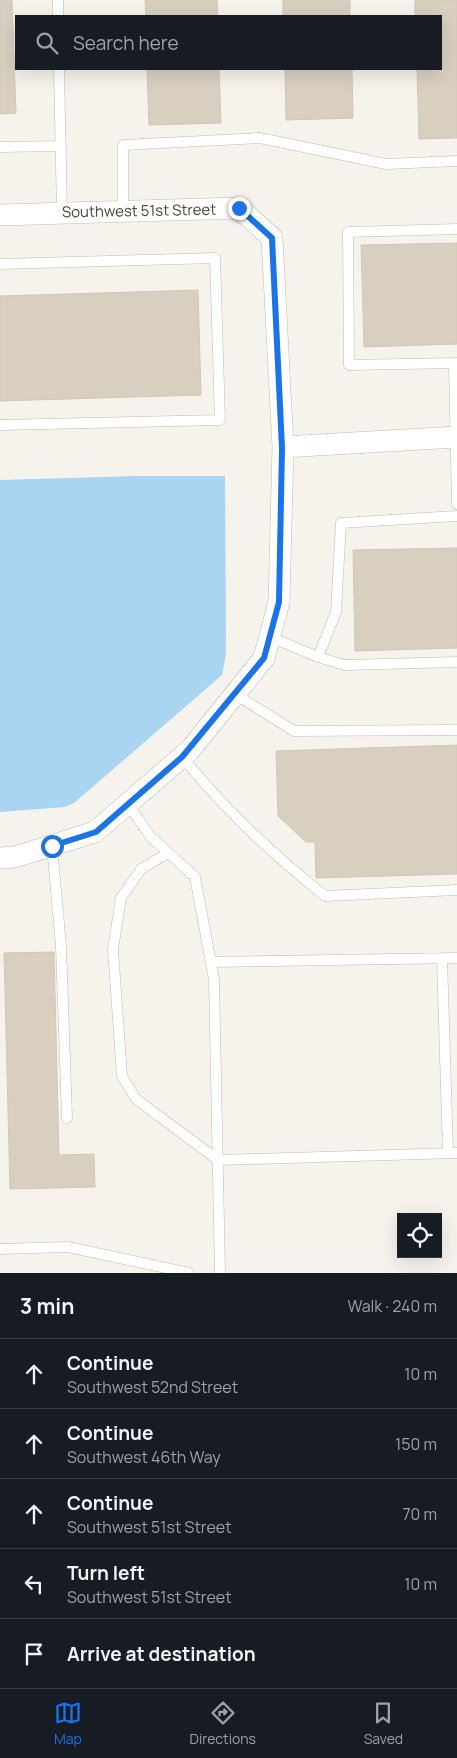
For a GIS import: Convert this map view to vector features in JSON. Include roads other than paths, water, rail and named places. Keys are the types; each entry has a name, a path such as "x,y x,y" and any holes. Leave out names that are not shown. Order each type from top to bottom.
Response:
{"street":[{"name":"Southwest 51st Street","path":"0,215 239,208 272,238 282,448 279,602 264,658 182,757 96,832 52,846"},
{"path":"282,448 456,437"},
{"path":"0,858 15,857 52,846"}],"lane":[{"path":"58,0 58,15"},
{"path":"59,70 62,213"},
{"path":"123,212 123,145 260,138 386,164 457,161"},
{"path":"0,147 61,146"},
{"path":"457,229 348,232 348,365 455,363 457,504"},
{"path":"0,264 215,258 220,420 0,424"},
{"path":"318,657 336,612 341,523 457,516"},
{"path":"270,637 318,657 344,665 457,662"},
{"path":"235,694 294,732 457,730"},
{"path":"182,757 208,789 295,872 325,896 457,890"},
{"path":"128,804 150,836 195,877 214,979 220,1273"},
{"path":"52,846 61,946 67,1118"},
{"path":"168,852 141,869 121,898 113,949 122,1076 136,1099 218,1160 452,1153 442,958"},
{"path":"211,962 457,958"},
{"path":"0,1249 68,1247 189,1273"}],"water":[{"path":"137,476 225,476 226,654 222,675 74,803 65,807 0,812 0,480"}]}
